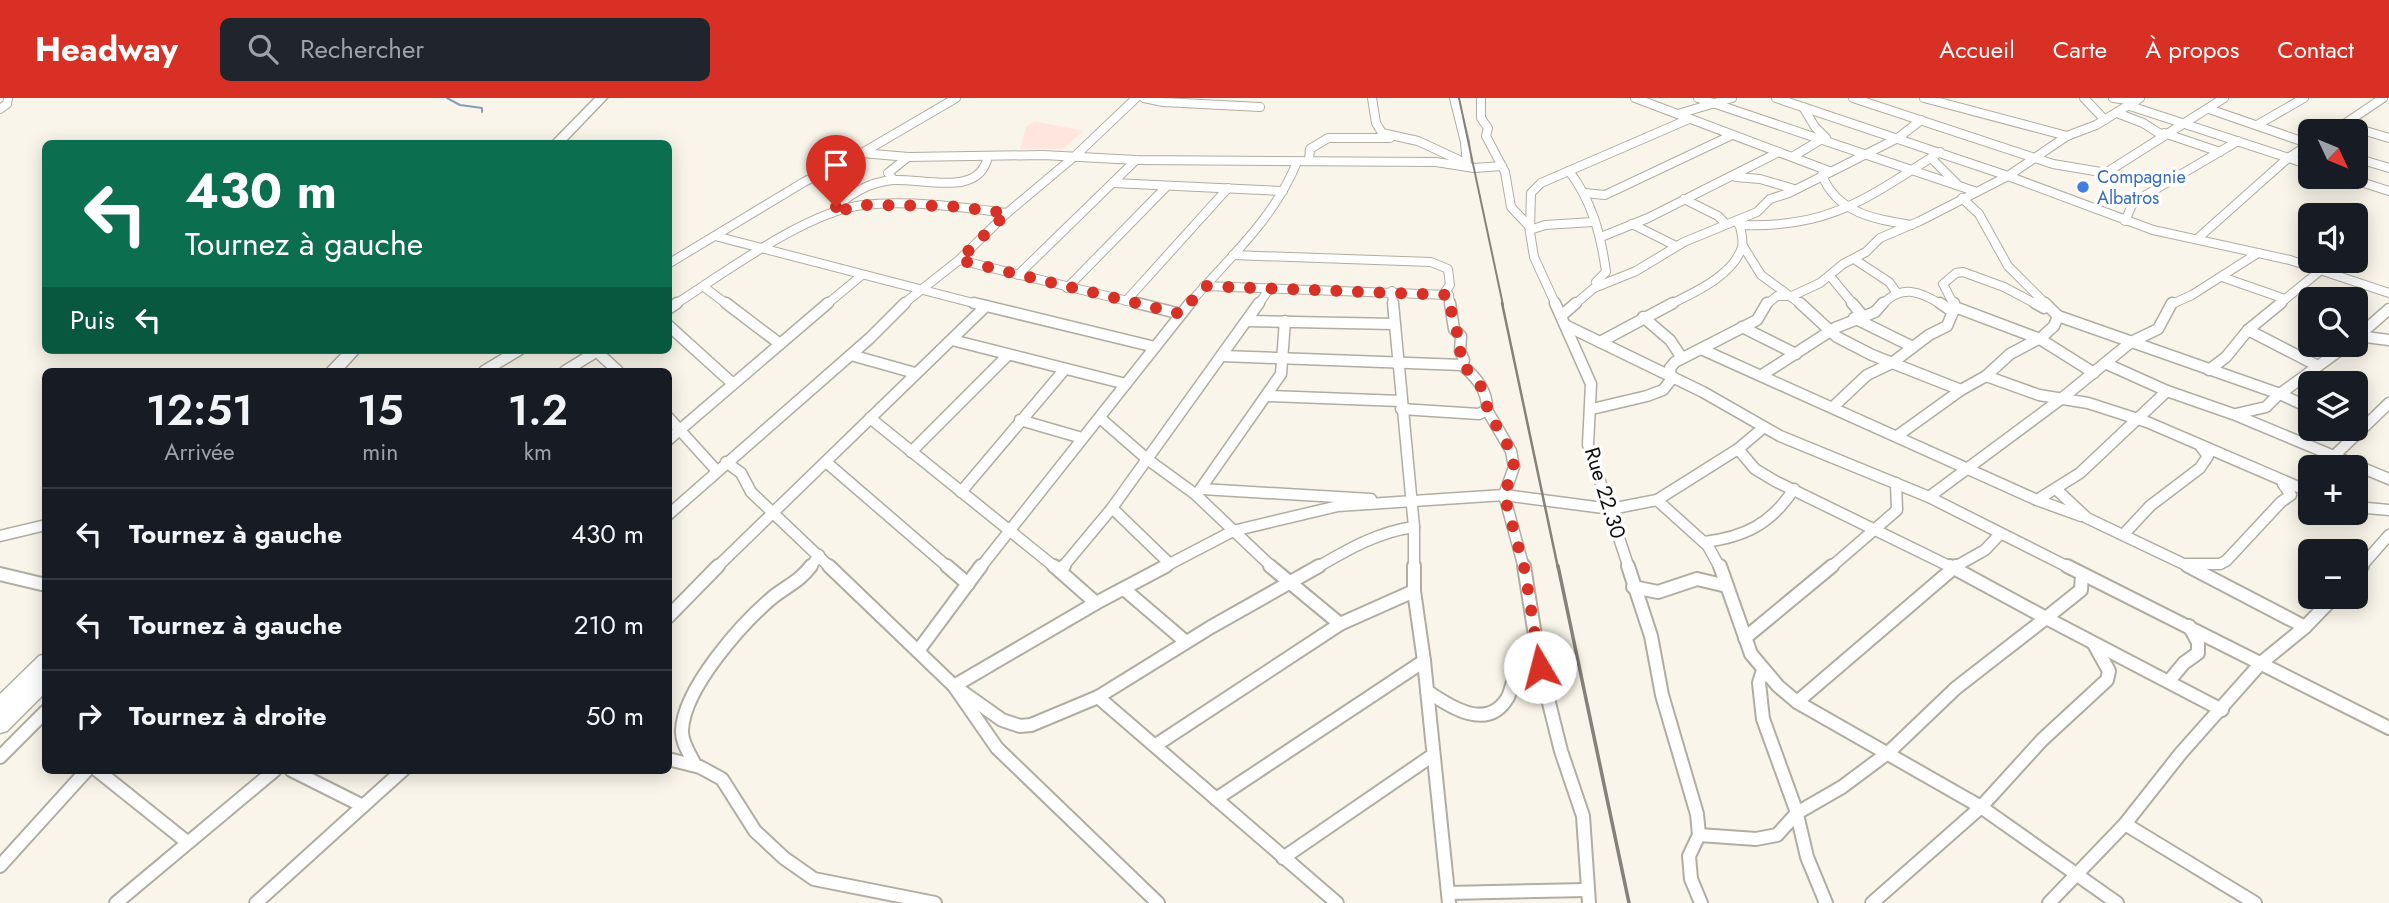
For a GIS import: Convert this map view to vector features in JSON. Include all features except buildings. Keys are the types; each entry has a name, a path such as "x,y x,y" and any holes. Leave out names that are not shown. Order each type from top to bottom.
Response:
{"main road":[{"path":"560,140 601,98"},
{"path":"570,140 610,98"},
{"path":"335,368 349,354"},
{"path":"348,368 361,354"},
{"path":"0,707 42,665"},
{"path":"0,725 42,683"}],"street":[{"path":"0,109 7,104 8,98"},
{"path":"672,262 804,182 862,153 956,98"},
{"path":"672,511 851,355 901,306 959,260 1007,213 1136,98"},
{"path":"1144,98 1163,102 1260,107"},
{"path":"1373,98 1378,129 1386,135 1418,141 1468,165"},
{"path":"1454,98 1468,165"},
{"name":"Rue 22.30","path":"1481,98 1481,118 1488,128 1486,136 1502,166 1511,207 1531,226 1534,257 1591,384 1592,409 1588,445 1651,636 1662,695 1697,814 1699,835 1689,856 1690,879 1701,903"},
{"path":"1635,98 1792,157 1825,173"},
{"path":"1697,98 1974,191"},
{"path":"1697,98 1705,108 1710,126"},
{"path":"1678,114 1732,98"},
{"path":"1776,98 1940,152 2125,221 2298,264"},
{"path":"1853,98 2037,158 2104,174 2166,183"},
{"path":"1924,98 2067,136"},
{"path":"2084,98 2105,120"},
{"path":"2113,98 2135,102 2182,123 2298,161"},
{"path":"2104,174 2163,134 2224,98"},
{"path":"2258,125 2304,98"},
{"path":"2353,119 2383,98"},
{"path":"2204,99 2211,107 2298,140"},
{"path":"1592,409 1663,390 1671,380 1670,368 1682,358 1757,320 1769,300 1777,296 1792,296 1830,276 1880,238 2008,176 2067,136 2105,120 2135,102"},
{"path":"1803,107 1815,127 1835,144"},
{"path":"2117,113 2163,134 2220,152"},
{"path":"1593,222 1531,226 1529,192 1546,180 1689,119"},
{"path":"1594,288 1636,271 1676,246 1761,210 1770,199 1898,138 1921,120"},
{"path":"2368,132 2389,138"},
{"path":"1585,193 1605,195 1732,135"},
{"path":"1309,160 1310,149 1328,138 1397,138"},
{"path":"1792,157 1822,139"},
{"path":"2125,221 2132,205 2238,141"},
{"path":"1601,237 1779,152"},
{"path":"1739,221 1780,225 1813,221 1849,209 1940,152"},
{"path":"2197,239 2298,152"},
{"path":"862,153 908,157 1074,156 1136,160 1436,162 1502,166"},
{"path":"2375,163 2389,155"},
{"path":"832,213 845,200 868,187 894,180 954,182 972,179 987,168 988,156"},
{"path":"894,180 888,173 908,157"},
{"path":"1931,158 1959,187"},
{"path":"1018,275 1136,160"},
{"path":"2368,161 2389,168"},
{"path":"918,651 1082,438 1283,191 1297,162"},
{"path":"1569,171 1585,193 1593,222 1601,237 1606,272 1563,321 1740,412 1763,428 1929,497 2389,728"},
{"path":"1825,173 1829,191 1849,209 1874,218 1911,225"},
{"path":"1726,178 1760,179 1794,189"},
{"path":"1113,183 1283,191"},
{"path":"2368,184 2389,191"},
{"path":"1068,288 1167,186"},
{"path":"1126,301 1228,188"},
{"path":"1897,436 1961,390 1986,376 2010,354 2040,339 2054,326 2055,314 2008,266 1979,214 1962,198"},
{"path":"1684,199 1712,213 1726,224"},
{"path":"672,307 765,247 832,213 862,205 949,206 1007,213"},
{"path":"1739,221 1743,246 1761,275 1792,296 1847,343 1961,390"},
{"path":"1632,224 1676,246"},
{"path":"715,236 1155,347"},
{"path":"1600,342 1643,317 1684,298 1724,272 1737,259 1743,246"},
{"path":"1929,497 2061,399 2131,342 2161,326 2171,304 2192,295 2258,253"},
{"path":"1233,255 1430,262 1448,269 1450,285 1444,293"},
{"path":"1854,259 1867,271 1891,283 1897,293"},
{"path":"959,260 1181,314"},
{"path":"1833,407 1859,381 1892,363 1947,326 1954,309 1950,293 1943,284 1956,273 1963,272 2004,287 2055,314 2298,402"},
{"path":"2209,370 2226,357 2248,330 2317,273"},
{"path":"2330,273 2389,293"},
{"path":"672,437 862,275"},
{"path":"1830,276 1858,316 1913,347"},
{"path":"2221,277 2285,299"},
{"path":"1204,286 1444,293 1451,297 1453,325 1461,340 1460,351 1464,360 1462,365"},
{"path":"704,287 780,344"},
{"path":"1060,571 1112,508 1270,288"},
{"path":"1762,374 1831,330 1858,316 1875,312 1880,304 1897,293 1908,290 2040,339 2094,373"},
{"path":"1222,356 1282,359 1396,362 1462,365 1479,382 1487,399 1487,410 1511,451 1514,467 1504,495 1525,571 1540,667 1561,751 1583,816 1588,896 1449,898 1414,591 1414,527 1396,362 1392,291"},
{"path":"672,613 772,512 986,306"},
{"path":"2368,327 2389,309"},
{"path":"1643,317 1671,340 1682,358"},
{"path":"1247,321 1394,324"},
{"path":"1199,491 1281,374 1285,321"},
{"path":"1742,327 1796,354"},
{"path":"672,329 732,383"},
{"path":"2248,330 2318,366"},
{"path":"2368,338 2389,340"},
{"path":"952,340 1126,384"},
{"path":"1701,349 1762,374 2037,500 2124,534 2305,627"},
{"path":"489,368 512,354"},
{"path":"570,368 592,354"},
{"path":"600,354 615,368"},
{"path":"851,355 915,373"},
{"path":"911,452 1008,355"},
{"path":"2233,414 2262,410 2274,403 2280,394 2330,357"},
{"path":"2107,363 2167,391 2233,414 2332,455"},
{"path":"961,492 1065,369"},
{"path":"1986,376 2039,395 2088,403 2140,419 2298,488"},
{"path":"2037,500 2057,489 2140,419 2167,391"},
{"path":"1267,396 1401,405 1467,414 1479,414 1487,410"},
{"path":"2368,421 2389,403"},
{"path":"870,418 1096,603"},
{"path":"1100,418 1147,459 1199,491 1258,556 1340,624"},
{"path":"1020,420 1082,438"},
{"path":"672,422 716,471"},
{"path":"954,686 1096,603 1233,531 1338,506 1504,495 1611,509 1657,500 1738,449 1763,428"},
{"path":"2335,455 2347,441"},
{"path":"2124,534 2150,506 2200,468 2208,456 2200,445"},
{"path":"1738,449 1755,469 1953,568 2222,710"},
{"path":"726,462 741,473 751,492 954,686 1002,720 1020,726 1031,725 1098,697 1289,581 1360,543 1394,530 1414,527"},
{"path":"826,462 968,584"},
{"path":"2368,470 2389,479"},
{"path":"2184,564 2220,564 2226,561 2281,502 2291,495 2290,489 2278,480"},
{"path":"1745,638 1878,531 1896,510 1896,483"},
{"path":"1704,542 1730,540 1762,526 1779,512 1794,489"},
{"path":"2057,489 2087,518"},
{"path":"1199,491 1412,502"},
{"path":"1657,500 1704,542 1719,564 1751,654 1763,670 1797,702 1889,752 1981,807 2117,903"},
{"path":"1112,508 1170,564"},
{"path":"2368,508 2389,510"},
{"path":"0,536 42,526"},
{"path":"1797,702 1953,568 1985,550 2000,534"},
{"path":"2368,559 2389,535"},
{"path":"695,765 683,740 681,727 691,700 727,644 773,597 801,578 819,555"},
{"path":"0,574 42,584"},
{"path":"1699,835 1756,839 1777,835 1797,813 1842,787 1889,752 1956,688 2081,590 2082,575"},
{"path":"1633,587 1658,592 1674,583 1698,579 1727,586"},
{"path":"1124,589 1186,642"},
{"path":"1156,746 1340,624 1414,591"},
{"path":"2049,903 2125,824 2181,753 2261,663 2322,609"},
{"path":"2169,681 2184,663 2197,653 2198,642 2189,626"},
{"path":"1872,903 1981,807 2042,740 2106,680 2109,671 2093,641"},
{"path":"1216,799 1424,661"},
{"path":"1427,691 1463,715 1474,716 1496,709 1506,701 1519,672 1527,667 1540,667"},
{"path":"1763,670 1758,678 1766,729 1797,813 1802,842 1826,903"},
{"path":"954,686 997,748 1031,784 1158,903"},
{"path":"1098,697 1337,903"},
{"path":"0,757 42,715"},
{"path":"1283,859 1433,755"},
{"path":"672,760 695,765 722,779 755,831 784,858 814,879 935,903"},
{"path":"0,866 83,774"},
{"path":"102,774 187,842"},
{"path":"116,903 270,774"},
{"path":"299,774 363,806"},
{"path":"256,903 399,774"},
{"path":"2125,824 2255,903"}],"shaded area":[{"path":"1034,121 1083,131 1063,149 1020,149 1026,127"}],"waterway":[{"path":"447,98 460,105 482,108 482,112"}],"railway":[{"path":"1459,98 1503,305"},
{"path":"1502,303 1558,568"},
{"path":"1558,566 1629,903"}],"place":[{"name":"Compagnie Albatros","path":"2083,187"}],"route":[{"path":"836,207 832,213 862,205 949,206 1007,213 959,260 1181,314 1204,286 1449,295 1454,329 1461,336 1460,351 1464,360 1462,365 1477,379 1487,399 1487,410 1511,451 1514,467 1504,495 1525,571 1540,667"}]}
